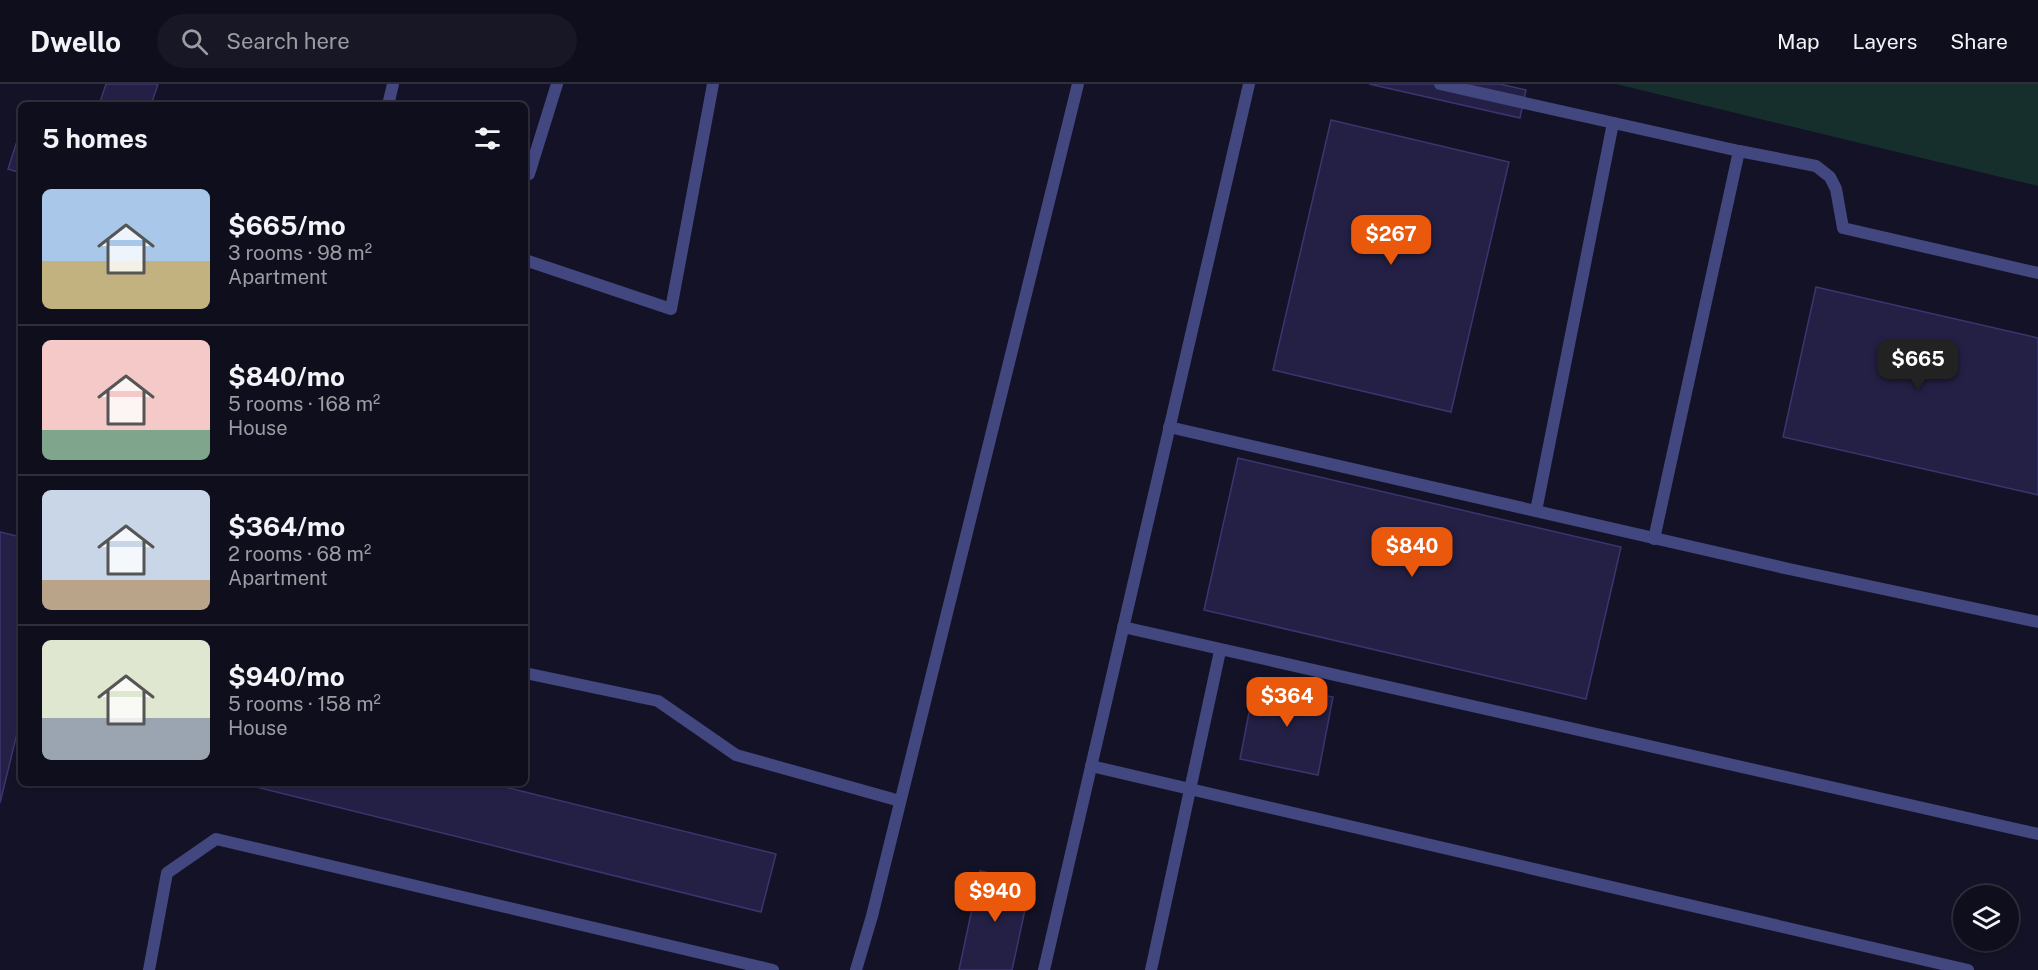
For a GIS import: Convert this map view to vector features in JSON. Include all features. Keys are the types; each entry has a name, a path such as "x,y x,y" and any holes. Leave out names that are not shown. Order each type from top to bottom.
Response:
{"lane":[{"path":"389,102 393,84"},
{"path":"528,174 557,84"},
{"path":"528,261 671,309 713,84"},
{"path":"856,970 872,916 1078,84"},
{"path":"1044,970 1248,84"},
{"path":"1440,84 1816,166 1830,177 1836,189 1843,228 2038,273"},
{"path":"1536,512 1613,123"},
{"path":"1654,539 1739,151"},
{"path":"1169,428 1654,539 2038,622"},
{"path":"1123,627 1220,651 2038,834"},
{"path":"1151,970 1220,651"},
{"path":"528,674 658,701 736,755 900,801"},
{"path":"1091,766 1968,970"},
{"path":"149,970 167,873 216,839 773,970"}],"green space":[{"path":"1616,84 2038,84 2038,186"}],"building":[{"path":"106,84 158,84 152,102 100,102"},
{"path":"1369,84 1500,84 1526,90 1520,118"},
{"path":"1331,120 1509,162 1451,412 1273,370"},
{"path":"17,141 18,172 8,169"},
{"path":"1816,287 2038,338 2038,495 1783,437"},
{"path":"1238,458 1621,547 1586,699 1204,610"},
{"path":"0,532 18,536 18,729 0,803"},
{"path":"1255,682 1333,697 1318,775 1240,759"},
{"path":"252,786 501,786 776,854 761,912"},
{"path":"980,871 1031,882 1012,970 959,970"}]}
